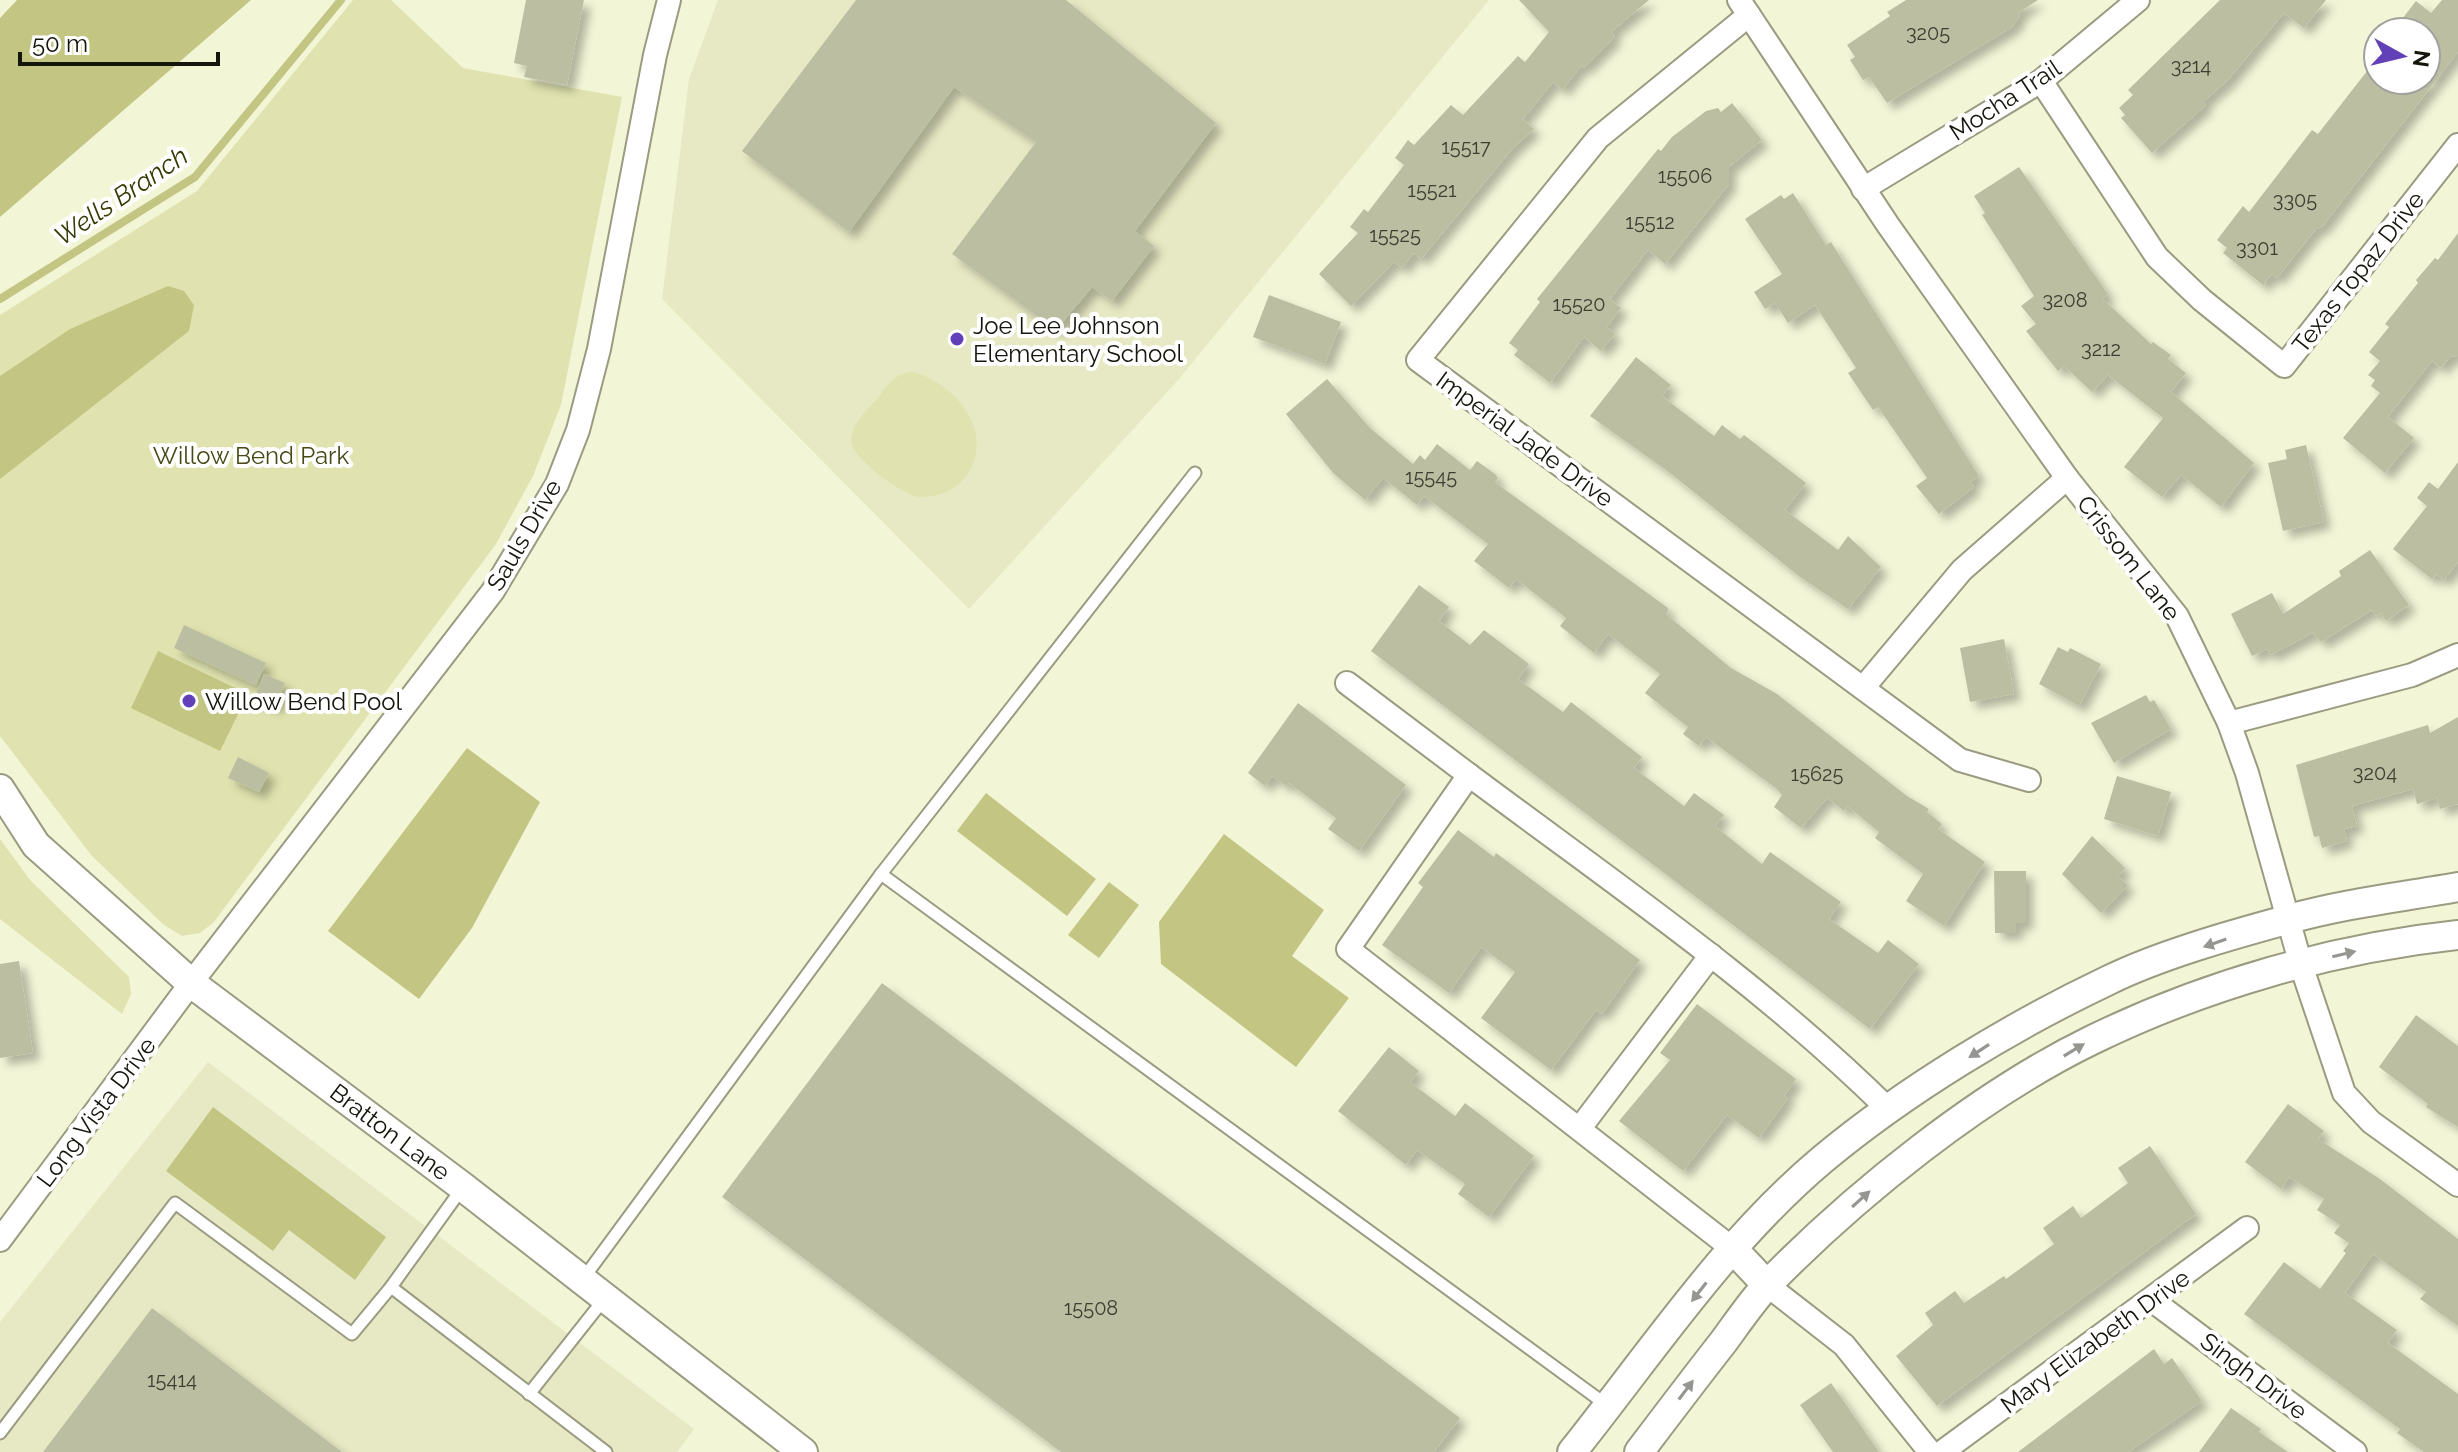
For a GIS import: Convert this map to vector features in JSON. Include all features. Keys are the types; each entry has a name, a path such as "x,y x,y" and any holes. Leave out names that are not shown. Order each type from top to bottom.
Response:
{"street":[{"name":"Sauls Drive","path":"191,983 493,591 557,484 578,430 599,349 655,55 669,0"},
{"name":"Mocha Trail","path":"1863,189 2041,81 2138,0"},
{"name":"Crissom Lane","path":"1744,8 1863,189 2067,478 2177,616 2229,723 2301,965 2344,1093 2371,1122 2458,1185"},
{"name":"Imperial Jade Drive","path":"1744,8 1598,138 1418,360 1960,760 2029,780"},
{"name":"Texas Topaz Drive","path":"2041,81 2157,257 2202,300 2284,366 2458,145"},
{"path":"1863,688 1962,570 2067,478"},
{"path":"2229,723 2412,675 2458,655"},
{"path":"1347,683 1711,955 1832,1055 1889,1110"},
{"path":"1469,775 1348,949 1733,1249 1767,1285 1844,1345 1930,1452"},
{"name":"Bratton Lane","path":"0,789 36,845 191,983 463,1187 803,1452"},
{"path":"1572,1452 1733,1249 1822,1160 1889,1110 1997,1040 2111,979 2289,919 2458,887"},
{"path":"1639,1452 1767,1285 1884,1178 2008,1089 2089,1041 2135,1020 2301,965 2396,942 2458,935"},
{"path":"1580,1128 1711,955"},
{"name":"Long Vista Drive","path":"0,1240 191,983"},
{"name":"Mary Elizabeth Drive","path":"1942,1452 2153,1301 2247,1228"},
{"name":"Singh Drive","path":"2153,1301 2355,1452"}],"lane":[{"path":"582,1279 881,874 1195,473"},
{"path":"881,874 1608,1407"},
{"path":"0,1433 175,1203 352,1334 391,1287 463,1187"},
{"path":"391,1287 606,1452"},
{"path":"529,1394 605,1297"}],"shaded area":[{"path":"17,0 251,0 0,217 0,18"},
{"name":"Joe Lee Johnson Elementary School","path":"718,0 1489,0 1179,379 969,609 662,299 689,79"},
{"path":"168,286 184,291 194,305 189,331 0,479 0,376 70,329"},
{"name":"Willow Bend Pool","path":"158,651 248,694 220,751 131,708"},
{"path":"467,748 540,802 472,928 419,999 328,931"},
{"path":"986,793 1096,879 1067,916 957,831"},
{"path":"1224,834 1324,910 1292,956 1349,998 1296,1067 1161,964 1159,922"},
{"path":"1109,882 1139,905 1099,958 1068,935"},
{"path":"208,1062 694,1429 677,1452 0,1452 0,1322"},
{"path":"213,1107 386,1237 355,1280 289,1230 273,1251 166,1171"}],"green space":[{"name":"Willow Bend Park","path":"353,0 391,0 463,68 622,97 561,405 533,476 496,544 213,923 200,933 182,936 164,925 92,856 0,736 0,315 197,191"},
{"path":"913,372 946,389 970,417 976,433 977,450 972,467 956,487 932,496 914,496 887,481 867,465 851,441 856,424 888,385 901,375"},
{"path":"0,839 30,880 129,977 131,994 122,1014 0,919"}],"building":[{"path":"526,0 584,0 567,85 524,77 527,66 514,63"},
{"path":"856,0 1066,0 1216,123 1135,231 1154,246 1112,301 1092,287 1056,330 952,254 1036,142 954,87 849,232 742,151"},
{"path":"1519,0 1649,0 1611,32 1615,37 1584,68 1582,65 1562,90 1553,82 1523,119 1534,129 1513,148 1421,259 1414,253 1402,268 1394,262 1351,306 1319,274 1358,233 1350,227 1364,209 1368,212 1404,165 1395,158 1408,140 1414,145 1451,105 1463,115 1518,56 1525,62 1549,32"},
{"path":"1906,0 2038,0 2018,13 2020,16 2012,27 1887,103 1869,77 1863,80 1850,60 1855,57 1847,45 1890,16 1887,12"},
{"path":"2220,0 2326,0 2304,28 2284,13 2228,80 2203,102 2206,105 2152,153 2121,118 2125,115 2119,108 2133,95 2128,90"},
{"path":"2442,0 2458,0 2458,52 2442,73 2442,16 2404,16 2416,1 2431,13"},
{"path":"2362,78 2362,96 2424,96 2322,227 2316,229 2277,278 2272,274 2263,285 2223,253 2227,248 2217,240 2243,206 2249,212 2312,130 2318,134"},
{"path":"1732,103 1762,140 1729,167 1729,184 1665,264 1648,250 1610,299 1621,308 1607,327 1615,334 1601,351 1584,337 1550,383 1514,355 1518,350 1509,343 1540,302 1537,299 1658,149 1661,151 1672,137 1706,111 1718,108 1721,112"},
{"path":"2019,167 2108,294 2103,299 2151,344 2153,342 2171,355 2168,359 2186,373 2171,392 2254,463 2221,507 2181,475 2162,497 2124,467 2163,418 2108,375 2092,392 2064,366 2058,371 2026,331 2036,324 2021,306 2034,296 1982,215 1985,213 1974,196"},
{"path":"1793,193 1826,245 1831,242 1979,476 1970,482 1974,487 1939,514 1916,486 1927,478 1878,407 1873,410 1848,373 1856,368 1815,305 1788,323 1775,303 1765,309 1754,292 1782,274 1745,219 1781,195 1784,199"},
{"path":"2458,233 2458,357 2451,356 2441,368 2432,361 2388,417 2414,438 2385,473 2343,438 2380,393 2371,386 2375,380 2368,375 2380,361 2369,352 2389,327 2385,324 2418,283 2416,280 2435,258 2438,260"},
{"path":"1269,295 1341,322 1325,364 1253,337"},
{"path":"1636,357 1671,385 1662,396 1714,436 1722,425 1740,439 1744,435 1806,483 1785,510 1838,550 1848,536 1881,567 1848,609 1800,577 1670,473 1590,416"},
{"path":"1327,379 1370,428 1413,464 1420,455 1425,460 1437,444 1470,470 1477,461 1495,474 1498,478 1495,482 1500,486 1668,608 1667,615 1731,668 1777,694 1907,796 1929,809 1927,812 1942,824 1938,829 1985,862 1944,926 1906,901 1923,874 1875,838 1879,832 1847,806 1844,811 1827,798 1801,828 1774,807 1782,795 1777,789 1706,737 1699,746 1683,734 1688,727 1645,693 1660,674 1608,634 1594,653 1560,626 1566,618 1516,579 1509,588 1474,561 1488,544 1424,496 1417,505 1383,478 1365,500 1333,473 1286,414"},
{"path":"2306,445 2324,522 2283,531 2268,463 2287,459 2285,450"},
{"path":"2458,462 2458,562 2444,580 2436,574 2432,579 2393,549 2427,506 2417,498 2429,482 2438,489"},
{"path":"2370,550 2409,605 2386,621 2381,613 2376,616 2372,610 2321,642 2313,633 2270,655 2267,649 2252,656 2231,614 2272,593 2283,614 2341,576 2339,571"},
{"path":"1419,585 1449,607 1439,621 1470,645 1484,630 1529,664 1518,679 1563,712 1571,702 1642,757 1634,768 1684,806 1694,793 1724,815 1715,826 1762,864 1770,852 1841,902 1829,919 1878,953 1888,940 1919,964 1870,1029 1371,651"},
{"path":"184,625 266,663 256,685 174,648"},
{"path":"2004,639 2014,694 1970,702 1960,648"},
{"path":"2058,647 2068,652 2070,648 2101,664 2079,706 2039,684"},
{"path":"264,674 285,683 275,707 254,698"},
{"path":"2146,695 2150,702 2154,700 2171,729 2114,763 2091,723"},
{"path":"1298,703 1406,785 1359,851 1328,829 1336,818 1289,783 1286,786 1272,776 1265,786 1248,773"},
{"path":"2458,717 2458,804 2440,809 2437,798 2417,804 2413,789 2352,806 2357,826 2344,829 2347,841 2322,848 2319,836 2314,837 2296,765 2428,725 2430,733"},
{"path":"238,757 269,773 259,792 228,778"},
{"path":"2117,776 2171,792 2158,836 2104,819"},
{"path":"1458,830 1494,857 1496,853 1640,960 1602,1014 1596,1010 1551,1070 1481,1018 1515,972 1481,947 1449,993 1382,945 1423,887 1418,883"},
{"path":"2092,836 2125,868 2118,876 2128,885 2101,913 2062,874"},
{"path":"1994,871 2026,871 2026,923 2016,923 2016,933 1995,933"},
{"path":"19,961 33,1053 0,1058 0,964"},
{"path":"882,983 1460,1418 1434,1452 1061,1452 722,1197"},
{"path":"1697,1004 1796,1079 1784,1096 1788,1098 1759,1138 1727,1115 1683,1171 1619,1121 1670,1060 1660,1053"},
{"path":"2416,1015 2458,1046 2458,1127 2426,1107 2428,1104 2379,1067"},
{"path":"1389,1047 1419,1071 1410,1082 1455,1116 1465,1103 1534,1156 1489,1217 1458,1194 1465,1184 1417,1150 1406,1165 1338,1111"},
{"path":"2288,1104 2324,1131 2318,1139 2380,1179 2458,1239 2458,1326 2420,1299 2426,1292 2373,1254 2345,1293 2397,1330 2388,1343 2458,1394 2458,1452 2424,1452 2397,1433 2400,1429 2244,1314 2284,1262 2320,1289 2346,1253 2343,1251 2349,1243 2334,1233 2340,1225 2317,1210 2324,1199 2289,1177 2281,1189 2245,1162"},
{"path":"2150,1146 2196,1214 1937,1406 1896,1356 1933,1325 1925,1313 1955,1291 1964,1303 2004,1276 2006,1279 2054,1244 2043,1228 2073,1206 2081,1218 2128,1183 2118,1168"},
{"path":"152,1308 342,1452 43,1452"},
{"path":"2154,1349 2164,1364 2172,1358 2202,1401 2128,1452 2018,1452"},
{"path":"1831,1383 1879,1452 1833,1452 1800,1405"},
{"path":"2231,1408 2261,1429 2259,1432 2288,1452 2199,1452"}],"waterway":[{"name":"Wells Branch","path":"0,299 195,177 341,0"}],"place":[{"name":"Joe Lee Johnson Elementary School","path":"957,339"},
{"name":"Willow Bend Pool","path":"189,701"}]}
